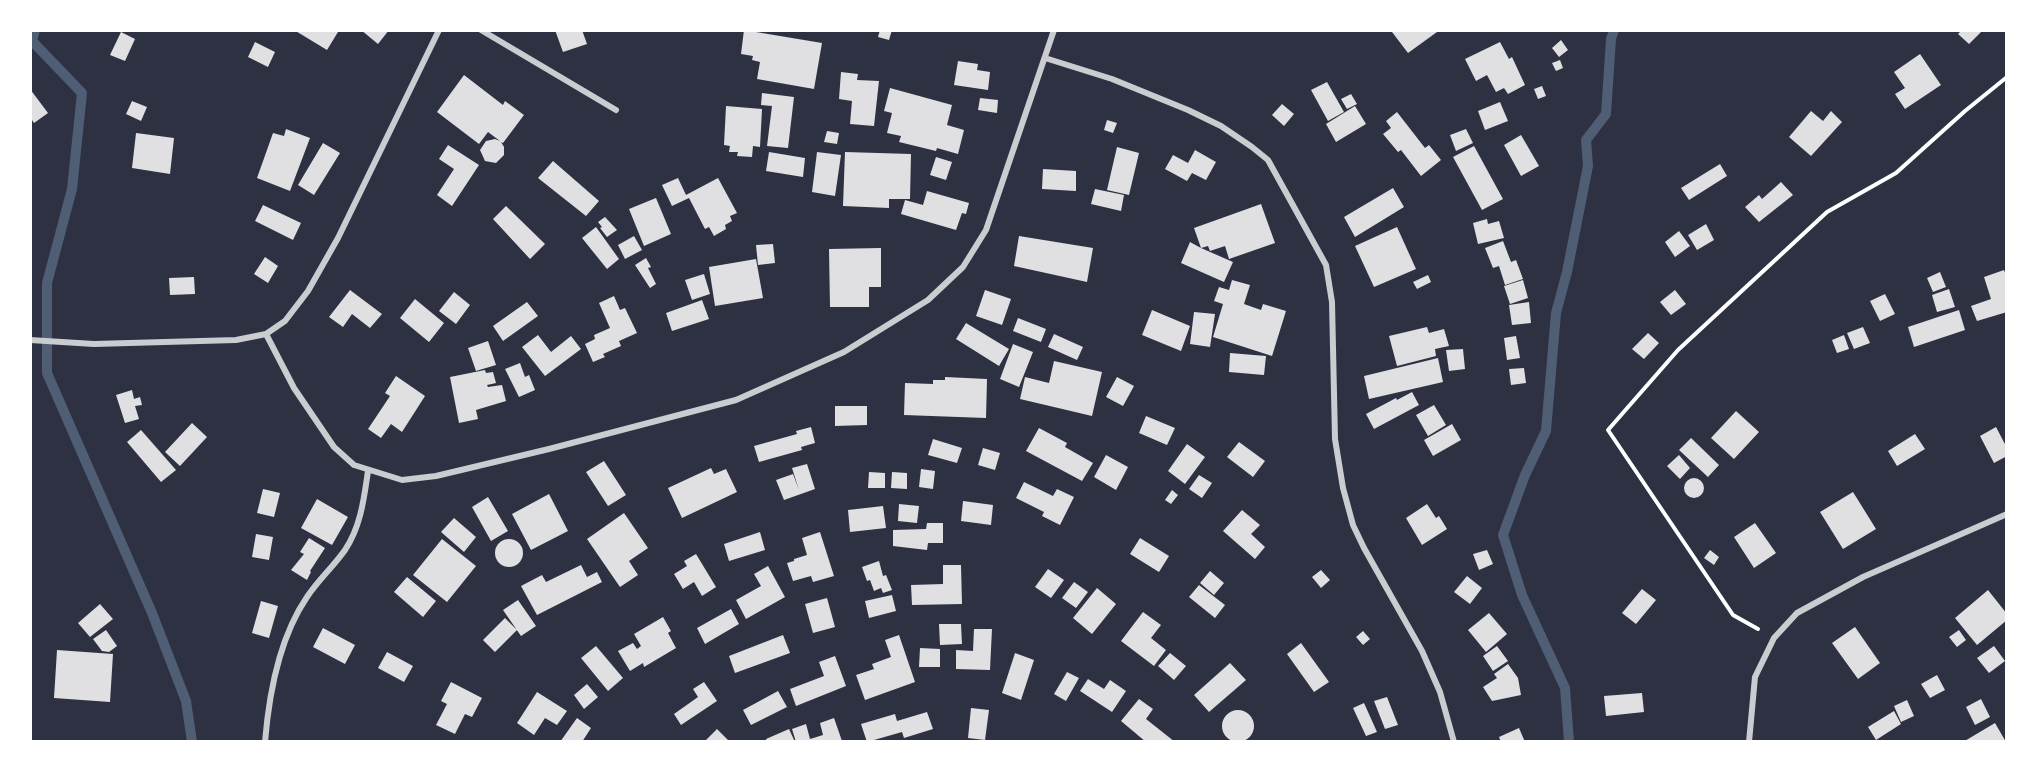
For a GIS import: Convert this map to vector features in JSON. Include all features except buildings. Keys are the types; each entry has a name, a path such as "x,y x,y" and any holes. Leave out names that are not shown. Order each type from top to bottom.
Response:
{"street":[{"path":"30,340 94,344 236,340 266,334 285,321 313,283 338,238 438,30"},
{"path":"481,30 616,110"},
{"path":"266,334 294,388 334,447 354,465 402,480 435,476 549,449 736,400 844,352 928,300 963,267 986,230 1054,30"},
{"path":"1045,58 1112,79 1188,110 1221,126 1268,160 1326,265 1332,302 1335,439 1343,488 1353,525 1422,651 1440,692 1454,742"},
{"path":"265,742 269,702 283,647 307,597 346,549 355,532 363,505 368,471"},
{"path":"1749,742 1755,677 1774,638 1797,613 1863,577 2007,514"}],"path":[{"path":"1774,638 1733,615 1608,430 1678,350 1827,212 1896,173 2007,76"}],"waterway":[{"path":"35,30 32,41 82,93 72,189 47,283 47,373 152,613 186,701 192,742"},
{"path":"1569,742 1565,688 1522,595 1503,535 1525,475 1546,431 1556,313 1567,272 1588,166 1586,140 1606,114 1611,39 1614,30"}]}
